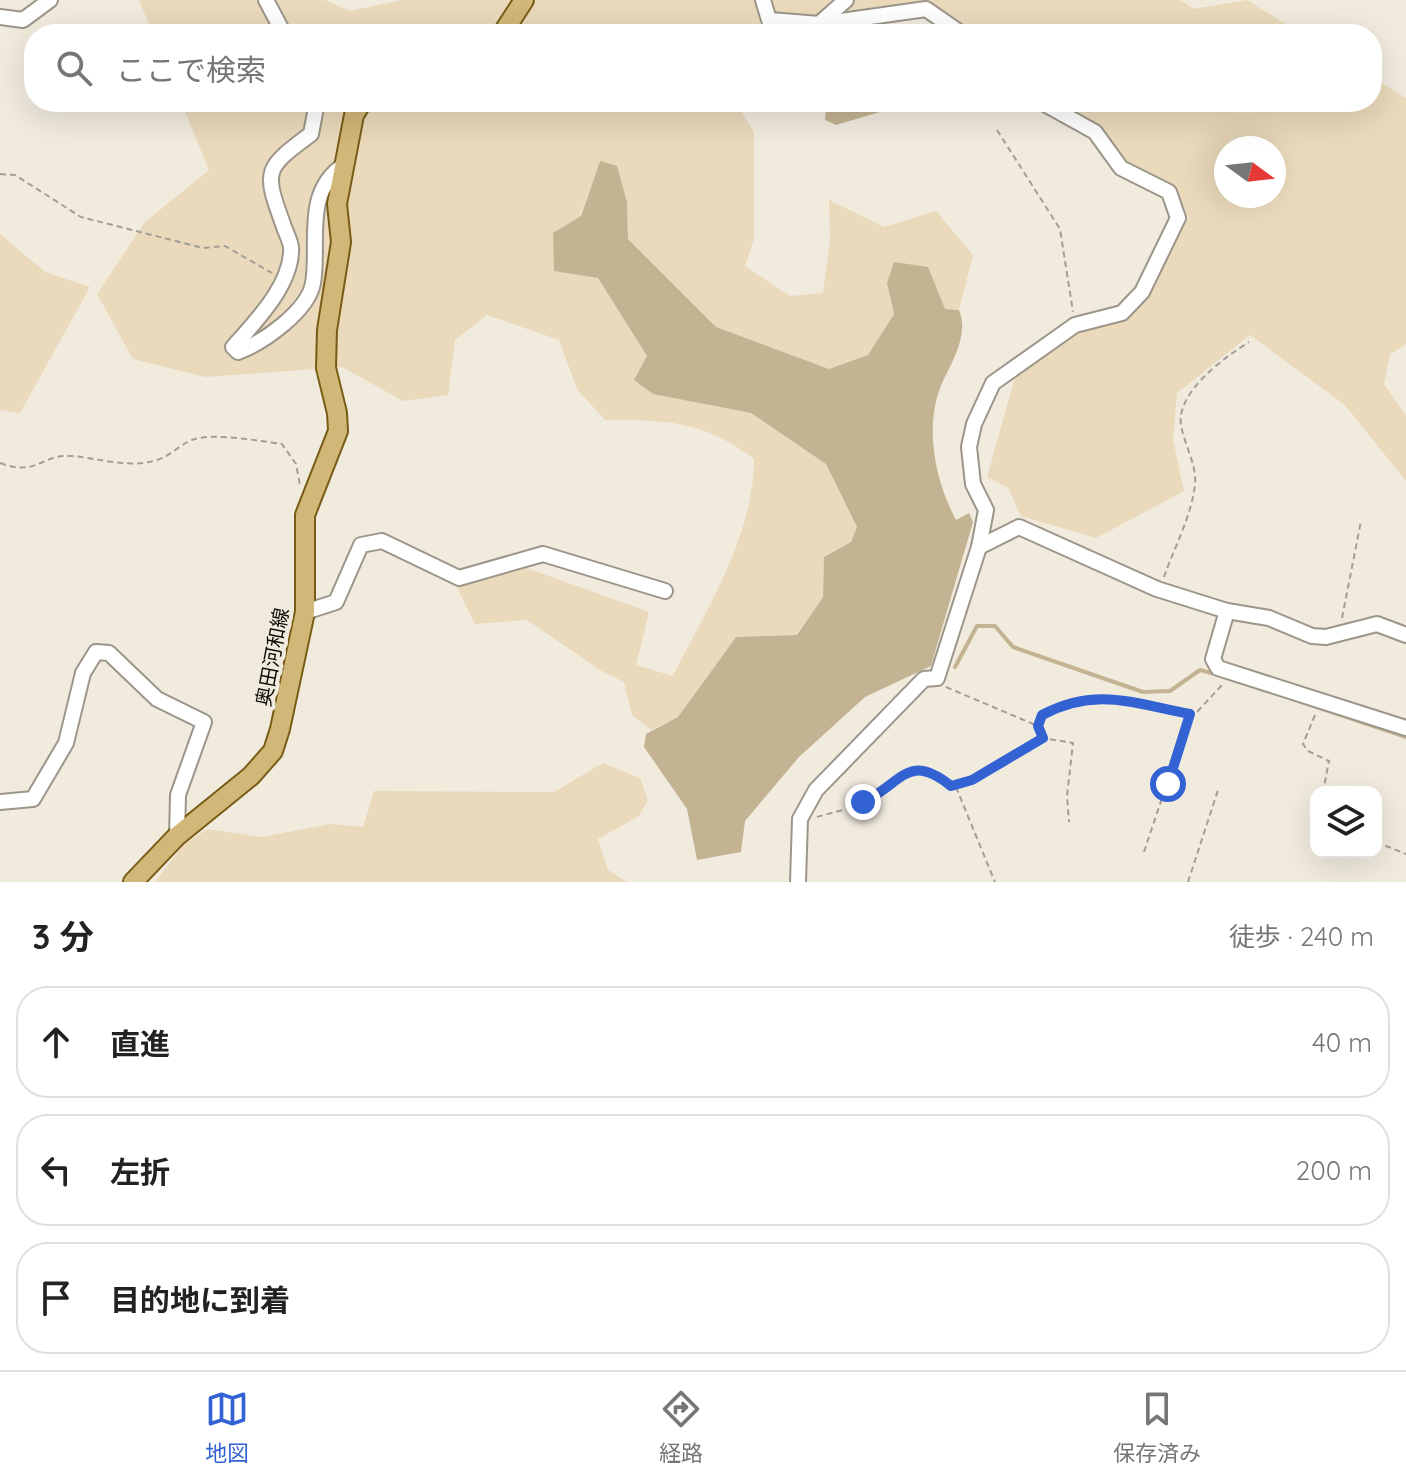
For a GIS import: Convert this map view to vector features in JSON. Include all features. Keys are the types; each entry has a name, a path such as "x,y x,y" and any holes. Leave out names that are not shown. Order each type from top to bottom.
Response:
{"main road":[{"path":"508,24 524,0"},
{"name":"奥田河和線","path":"133,882 177,836 251,776 273,751 305,612 305,515 338,431 326,368 327,330 341,242 337,204 356,112"}],"street":[{"path":"0,17 23,20 50,0"},
{"path":"266,0 279,24"},
{"path":"763,0 769,20 820,24 926,9 948,24"},
{"path":"820,24 846,0"},
{"path":"315,112 311,134 277,159 268,184 291,247 283,279 258,319 233,347 238,352 303,305 313,283 312,222 332,172 345,164"},
{"path":"798,882 800,819 816,790 924,679 937,678 979,547 986,510 973,484 969,447 974,424 993,383 1075,325 1122,313 1142,292 1178,218 1169,192 1121,168 1095,132 1059,112"},
{"path":"979,547 1019,527 1159,590 1227,611 1269,618 1312,636 1406,624"},
{"path":"305,612 336,602 361,545 382,541 459,578 543,554 665,591"},
{"path":"1227,611 1213,662 1228,671 1268,681 1320,703 1406,728"},
{"path":"1384,625 1406,635"},
{"path":"0,802 33,799 66,743 83,673 96,652 109,653 157,699 204,722 178,795 177,836"}],"path":[{"path":"997,130 1060,229 1075,325"},
{"path":"0,174 15,175 81,217 203,248 225,246 283,279"},
{"path":"1159,590 1196,483 1181,424 1184,408 1196,388 1227,357 1249,342"},
{"path":"0,463 20,471 69,456 91,462 130,463 158,460 195,439 256,440 282,444 296,464 300,489"},
{"path":"1340,623 1352,582 1361,521"},
{"path":"1043,738 1038,726 1042,715 1100,697 1190,714 1201,711 1228,671"},
{"path":"937,678 961,696 1038,726"},
{"path":"1320,703 1303,744 1308,751 1329,761 1324,786"},
{"path":"1144,852 1190,714"},
{"path":"955,785 972,780 1043,738 1073,743 1067,796 1069,822"},
{"path":"800,819 863,802 909,770 930,771 955,785 995,882"},
{"path":"1188,882 1218,790"},
{"path":"1382,844 1406,854"}],"shaded area":[{"path":"139,0 325,0 350,11 403,0 927,0 818,15 762,15 760,24 149,24"},
{"path":"927,0 1180,0 1194,9 1247,0 1286,24 964,24"},
{"path":"1382,83 1406,98 1406,344 1390,355 1384,384 1406,416 1406,481 1345,405 1250,335 1177,393 1173,440 1184,491 1096,538 1021,516 1008,488 987,477 1015,377 1079,332 1127,319 1149,293 1188,218 1177,189 1126,161 1103,129 1072,112 1382,112"},
{"path":"185,112 742,112 754,132 754,239 745,266 790,296 823,293 830,241 829,200 884,227 936,211 973,255 959,310 945,309 887,283 894,314 868,355 829,369 716,327 628,239 627,202 600,161 580,216 598,278 647,356 635,380 704,404 751,413 826,464 857,527 851,542 824,557 823,597 796,636 736,637 678,717 651,730 632,715 624,682 603,672 527,620 475,624 457,587 524,567 649,612 636,665 673,676 714,598 737,543 752,487 754,459 718,436 683,425 605,420 577,389 559,340 487,315 455,340 448,395 403,401 342,367 205,377 133,359 97,294 145,222 209,170"},
{"path":"826,112 880,112 836,125 825,120"},
{"path":"600,161 617,166 627,202 628,239 716,327 829,369 868,355 894,314 887,283 894,262 928,267 945,309 959,310 962,319 958,347 937,398 933,434 937,470 949,505 956,520 969,513 973,522 931,666 865,697 799,757 745,821 741,852 697,860 687,809 644,747 646,734 678,717 736,637 797,635 823,597 824,557 851,542 857,527 826,464 751,413 653,394 634,380 647,356 598,278 554,271 553,233 581,216"},
{"path":"0,234 45,272 90,287 20,413 0,410"},
{"path":"603,763 640,778 648,800 639,816 598,839 608,870 627,882 155,882 183,845 207,829 261,837 331,824 363,827 374,791 554,792"}],"waterway":[{"path":"955,667 977,626 995,626 1013,647 1143,692 1170,691 1200,670 1226,677"},
{"path":"1299,701 1406,737"}],"route":[{"path":"863,802 909,770 930,771 951,786 972,780 1043,738 1038,726 1042,715 1079,700 1100,697 1190,714 1168,784"}]}
